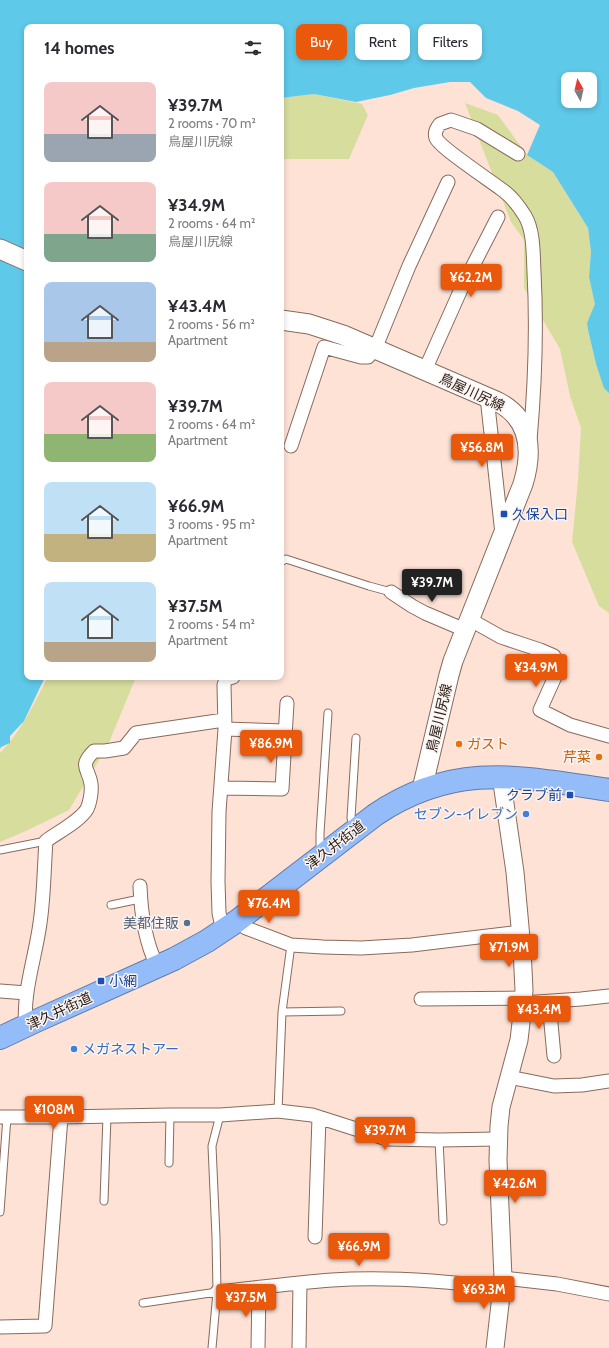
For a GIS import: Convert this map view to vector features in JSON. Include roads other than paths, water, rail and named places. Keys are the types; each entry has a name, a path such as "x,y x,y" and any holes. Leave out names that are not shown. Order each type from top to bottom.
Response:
{"highway":[{"name":"津久井街道","path":"0,1038 190,951 230,926 354,830 390,805 422,789 460,780 501,776 609,790"}],"main road":[{"path":"0,250 24,260"},
{"name":"鳥屋川尻線","path":"284,320 323,328 487,397 507,407 517,417 526,433 529,453 522,489 467,624 449,675 422,789"}],"street":[{"path":"518,154 478,129 451,120 440,124 436,131 436,138 446,148 507,193 526,217 530,229 536,305 533,410 529,453"},
{"path":"291,446 324,347 361,357 368,357 375,349 409,266 448,182"},
{"path":"425,370 462,287 498,217"},
{"path":"487,397 502,537"},
{"path":"391,592 424,613 467,624 554,656 558,670 540,710 570,725 609,736"},
{"path":"226,680 224,685 225,724 218,881 219,913 230,926 246,928 291,945 323,948 420,944 521,932"},
{"path":"221,788 282,789 287,703"},
{"path":"26,1026 25,1015 40,923 44,887 46,841 78,818 87,808 91,793 91,784 85,765 87,758 94,751 124,748 136,733 225,724 285,731"},
{"path":"494,1348 502,1283 498,1139 500,1112 519,1040 523,1000 521,932 511,843 501,776"},
{"path":"140,893 145,934 150,951 158,966"},
{"path":"0,991 28,993"},
{"path":"421,998 549,1002 609,996"},
{"path":"549,1002 554,1056"},
{"path":"509,1077 554,1086 582,1085 609,1081"},
{"path":"3,1117 220,1115 278,1111 312,1115 387,1139 498,1139"},
{"path":"0,1327 45,1326 61,1117"},
{"path":"315,1237 319,1117"},
{"path":"217,1292 333,1280 393,1279 447,1282 557,1284 609,1294"},
{"path":"299,1348 300,1283"},
{"path":"258,1348 259,1288"}],"lane":[{"path":"284,560 286,559 391,592"},
{"path":"324,854 320,846 320,833 328,713"},
{"path":"354,830 351,818 356,738"},
{"path":"0,850 46,841"},
{"path":"111,905 140,893"},
{"path":"278,1111 282,1012 291,945"},
{"path":"282,1012 341,1011"},
{"path":"169,1163 170,1115"},
{"path":"212,1348 217,1292 212,1146 220,1115"},
{"path":"104,1201 107,1116"},
{"path":"0,1212 3,1117"},
{"path":"439,1140 443,1221"},
{"path":"143,1303 217,1292"}],"water":[{"path":"0,0 609,0 609,393 604,388 596,364 587,323 595,304 589,277 591,252 588,228 553,172 527,155 540,125 518,111 486,98 470,82 450,82 414,88 356,102 314,94 284,98 284,24 24,24 24,680 44,680 24,721 10,736 10,743 1,747 0,749"}],"place":[{"name":"久保入口","path":"504,514"},
{"name":"ガスト","path":"459,744"},
{"name":"芹菜","path":"599,757"},
{"name":"クラブ前","path":"570,795"},
{"name":"セブン-イレブン","path":"526,814"},
{"name":"美都住販","path":"187,923"},
{"name":"小網","path":"101,981"},
{"name":"メガネストアー","path":"74,1049"}]}
